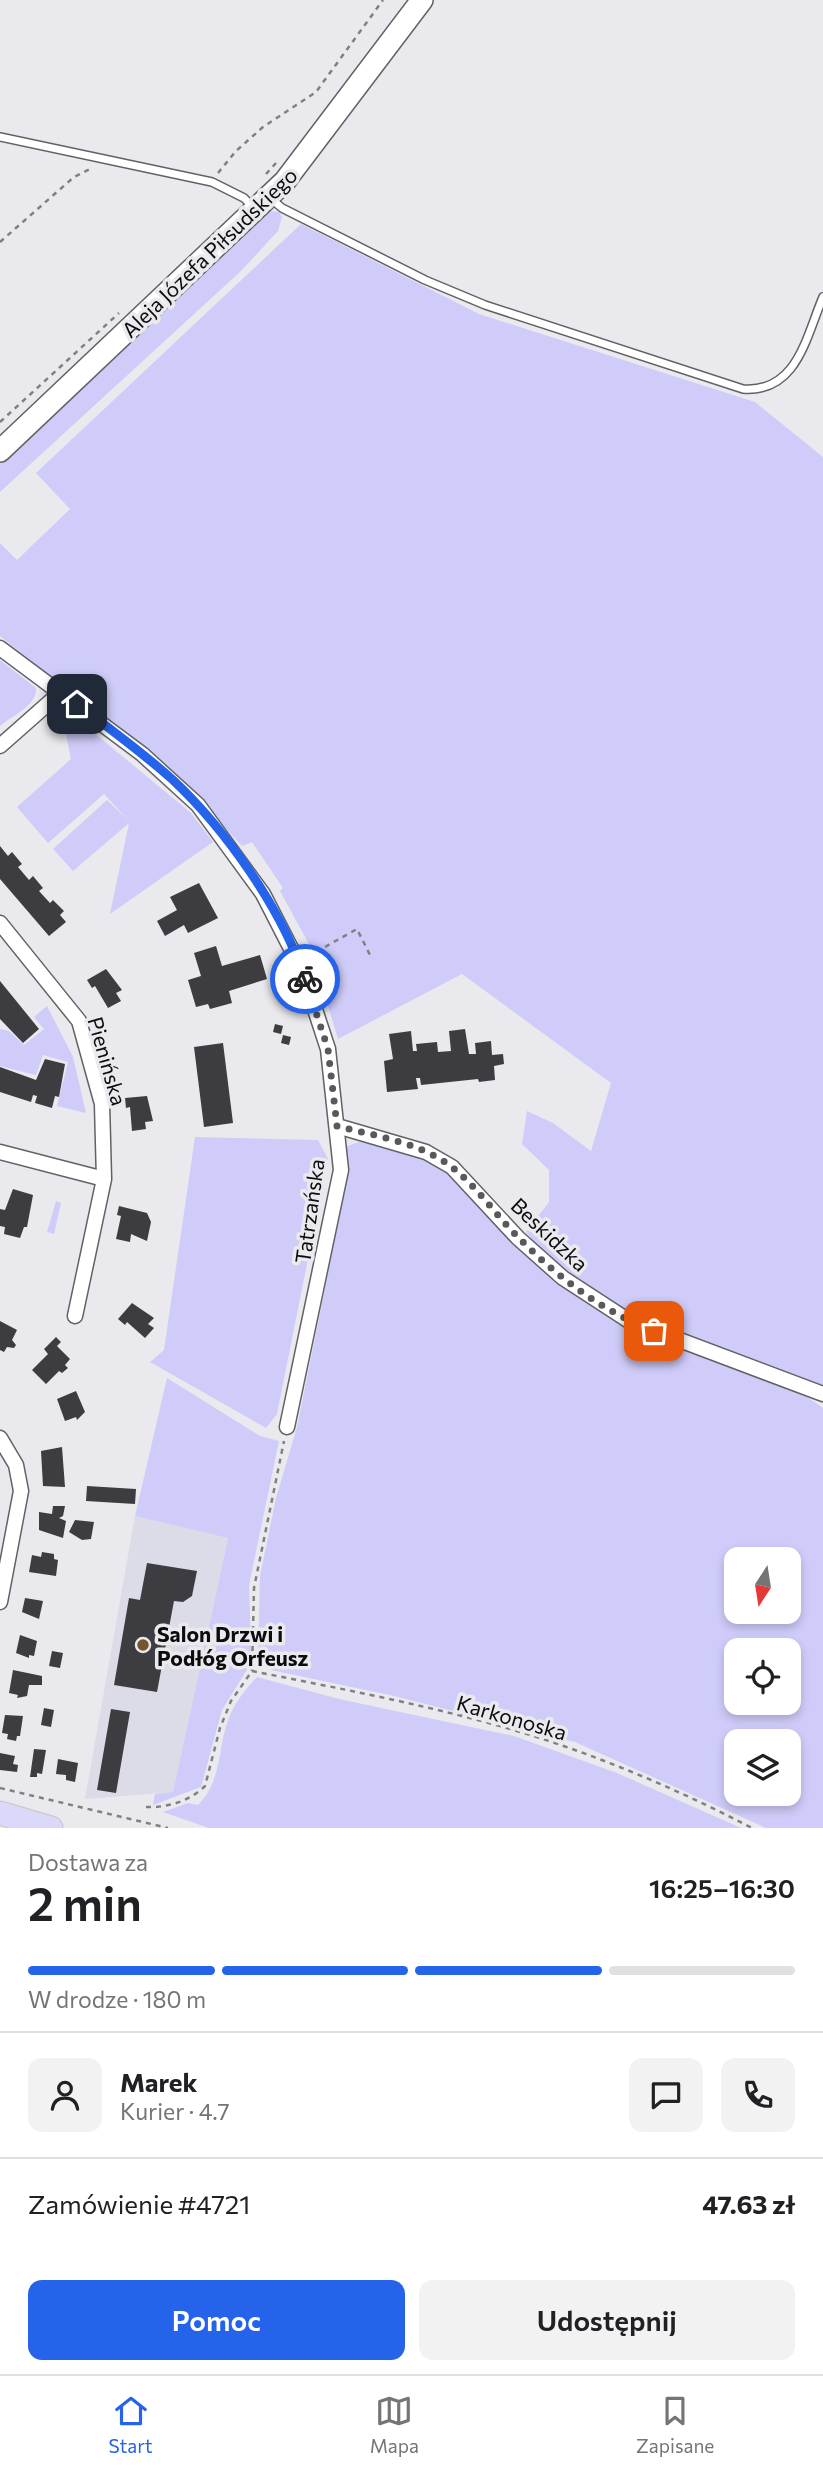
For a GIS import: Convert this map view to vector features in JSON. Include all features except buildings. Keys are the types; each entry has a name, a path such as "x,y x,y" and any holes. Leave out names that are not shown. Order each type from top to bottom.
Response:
{"main road":[{"name":"Aleja Józefa Piłsudskiego","path":"0,451 308,153 422,0"},
{"path":"0,1814 51,1828"}],"street":[{"name":"Tatrzańska","path":"0,648 142,754 198,805 263,894 294,950 328,1049 341,1170 287,1427"},
{"path":"0,746 60,693"},
{"name":"Pienińska","path":"0,923 79,1021 102,1104 104,1179 75,1316"},
{"name":"Beskidzka","path":"337,1126 426,1152 452,1167 518,1238 563,1278 629,1321 823,1394"},
{"path":"0,1152 104,1179"},
{"path":"0,1438 16,1465 21,1491 0,1602"}],"lane":[{"path":"0,137 212,182 257,202 282,208 425,280 485,305 743,389 760,390 779,383 795,364 823,297"}],"path":[{"path":"212,182 236,151 263,127 317,92 383,0"},
{"path":"257,202 278,160"},
{"path":"0,242 74,177 114,161"},
{"path":"0,422 122,310"},
{"path":"294,950 301,948 314,953 357,929 371,957"},
{"path":"146,1807 160,1807 185,1799 205,1786 220,1728 231,1701 252,1671 254,1588 287,1427"},
{"name":"Karkonoska","path":"252,1671 382,1698 551,1742 661,1785 752,1828"},
{"path":"0,1788 168,1828"}],"shaded area":[{"path":"269,211 279,212 282,217 278,231 241,271 0,492 0,464"},
{"path":"301,224 479,314 755,402 823,457 823,1389 633,1318 549,1259 526,1232 549,1202 549,1170 522,1144 527,1111 553,1123 591,1151 611,1083 462,974 338,1039 310,946 280,891 283,888 252,842 242,846 182,781 0,636 0,543 17,560 70,509 36,473"},
{"path":"0,660 36,688 36,694 29,705 0,726"},
{"path":"70,713 191,813 213,842 110,914 129,823 73,871 53,849 107,800 129,821 104,794 48,843 17,807 71,759 62,715"},
{"path":"47,1006 73,1057 86,1113 57,1106 68,1062 43,1055 36,1075 0,1066 0,1029 9,1031 24,1045 44,1029 34,1017"},
{"path":"195,1137 318,1140 328,1159 277,1414 266,1428 150,1362 164,1350"},
{"path":"359,1142 391,1145 442,1166 489,1210 630,1326 658,1340 797,1390 823,1408 823,1828 766,1828 575,1742 394,1696 271,1670 258,1656 260,1576 276,1498 297,1427 345,1173 345,1147"},
{"path":"56,1201 61,1203 54,1234 47,1232"},
{"path":"167,1378 260,1436 279,1441 249,1585 251,1647 248,1668 222,1710 201,1787 153,1805 155,1794 173,1792 228,1538 135,1516"},
{"path":"135,1516 228,1537 173,1792 85,1799"},
{"path":"257,1677 339,1699 514,1736 617,1773 741,1828 209,1828 163,1812 188,1803 198,1805 206,1795 216,1774 231,1712"}],"way so far":[{"path":"305,979 328,1049 337,1126 398,1142 426,1152 452,1167 518,1238 563,1278 629,1321 654,1331"}],"place":[{"name":"Salon Drzwi i Podłóg Orfeusz","path":"143,1645"}],"route":[{"path":"77,704 142,754 209,818 263,894 294,950 305,979"}]}
